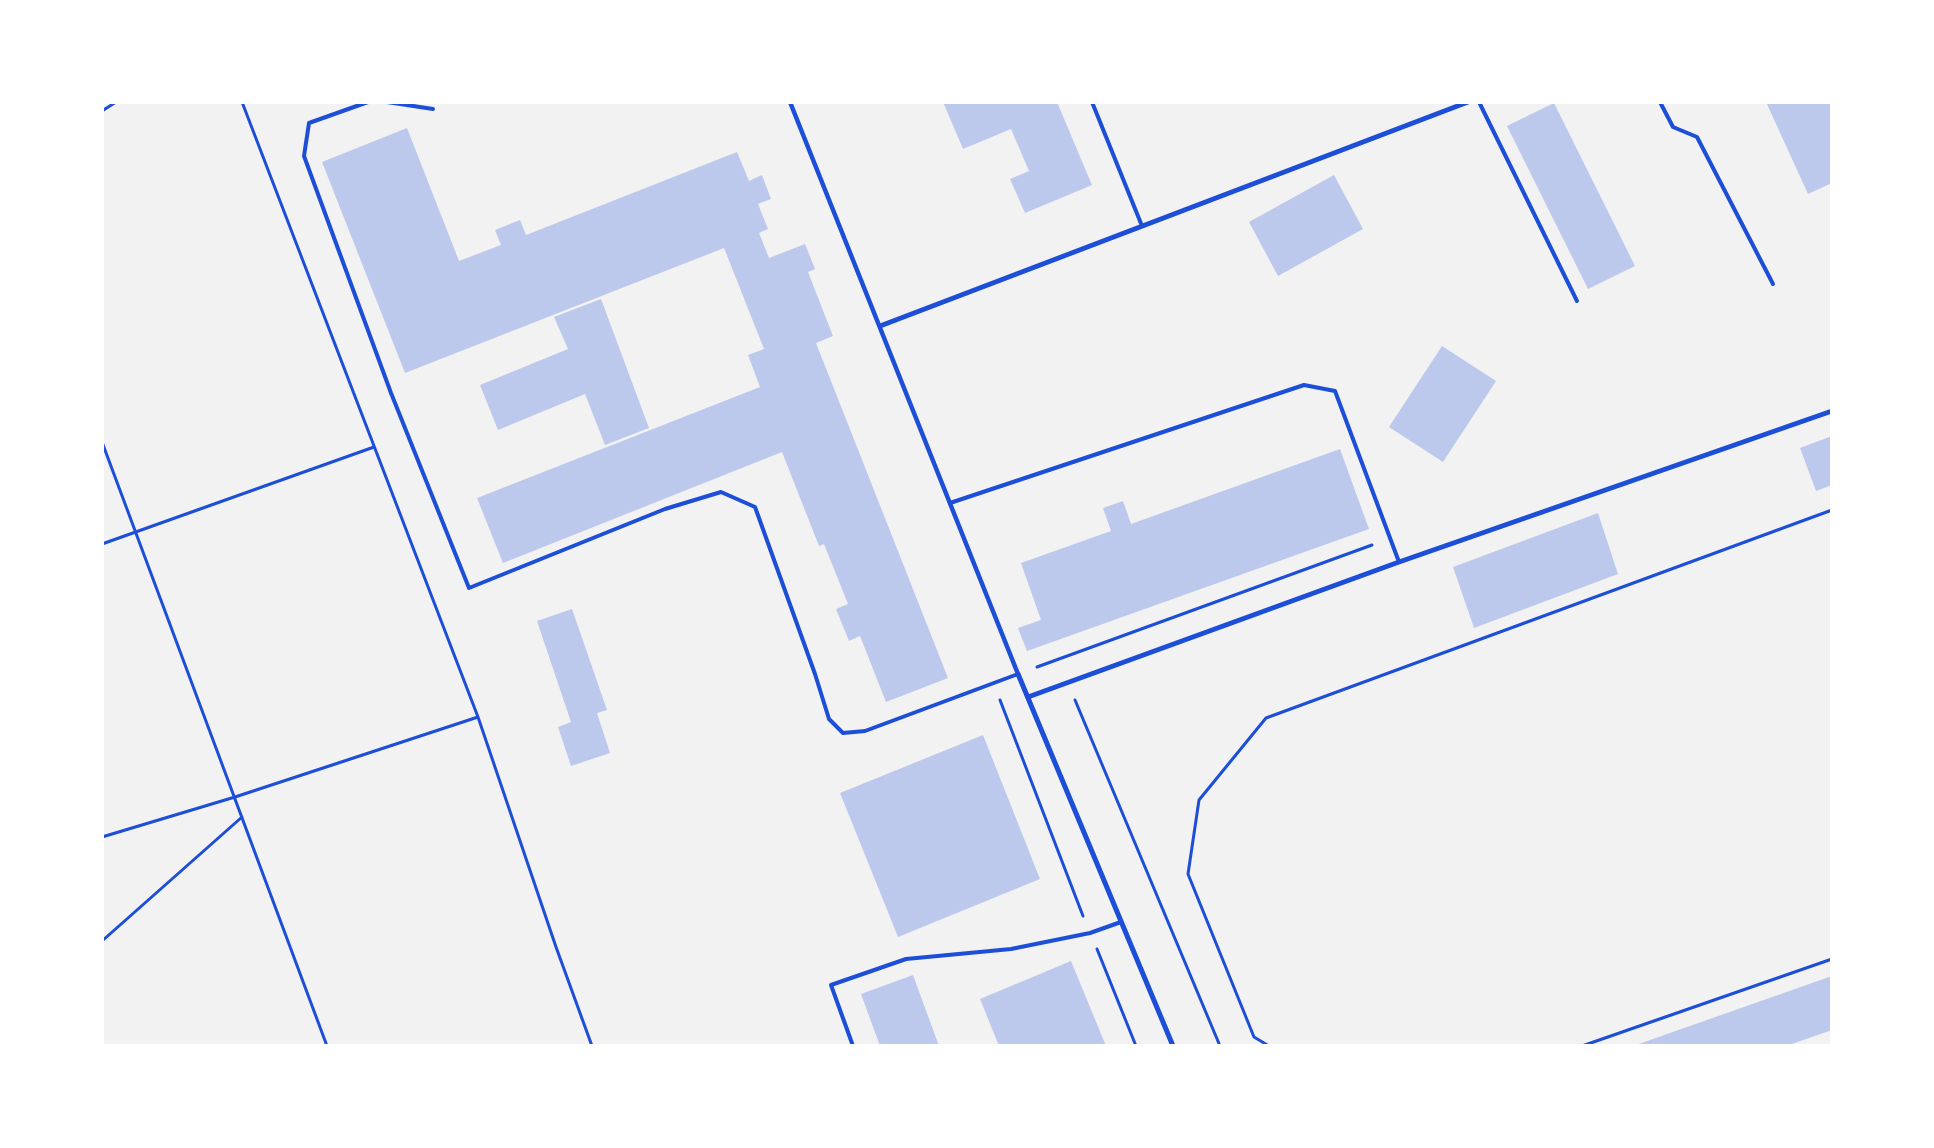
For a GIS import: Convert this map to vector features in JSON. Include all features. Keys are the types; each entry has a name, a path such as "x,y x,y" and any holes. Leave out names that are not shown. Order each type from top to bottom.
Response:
{"street":[{"path":"880,326 1468,102"},
{"path":"791,104 1018,674 1174,1046"},
{"path":"1028,697 1399,562 1832,411"}],"lane":[{"path":"368,102 309,123 304,156 391,393 469,588 665,509 721,492 756,508 816,674 829,719 843,733 865,731 1018,674"},
{"path":"387,102 432,109"},
{"path":"791,104 798,102"},
{"path":"1092,102 1142,226"},
{"path":"1479,102 1577,301"},
{"path":"1660,102 1673,127 1697,137 1773,284"},
{"path":"950,503 1304,385 1335,391 1399,562"},
{"path":"853,1046 831,986 906,959 1011,949 1090,933 1121,922"}],"path":[{"path":"102,111 116,102"},
{"path":"242,102 478,717 556,947 592,1046"},
{"path":"102,442 327,1046"},
{"path":"102,544 374,447"},
{"path":"1269,1046 1254,1037 1188,874 1200,800 1266,718 1832,510"},
{"path":"1018,674 1390,538"},
{"path":"1059,659 1220,1046"},
{"path":"994,683 1090,933 1136,1046"},
{"path":"102,837 235,797 478,717"},
{"path":"102,941 242,817"},
{"path":"1582,1046 1832,959"}],"building":[{"path":"943,102 1057,102 1092,185 1025,213 1010,179 1029,171 1011,129 963,149"},
{"path":"1766,102 1832,102 1832,183 1808,194"},
{"path":"1554,103 1635,266 1588,289 1507,126"},
{"path":"407,128 459,261 501,245 495,230 520,220 526,235 737,152 749,181 762,175 771,199 758,204 768,229 759,233 769,258 805,244 815,269 808,272 833,336 816,343 948,678 886,702 860,636 849,641 836,609 848,604 824,544 819,546 782,452 503,563 477,498 760,387 748,355 764,349 724,248 405,373 322,162"},
{"path":"1334,175 1363,229 1278,276 1249,222"},
{"path":"601,299 649,428 605,445 585,394 498,430 480,385 568,349 554,317"},
{"path":"1442,346 1496,381 1443,462 1389,427"},
{"path":"1832,436 1832,485 1816,491 1800,448"},
{"path":"1340,449 1369,529 1027,651 1018,628 1041,620 1021,563 1111,531 1103,508 1123,501 1131,524"},
{"path":"1598,513 1618,574 1474,628 1453,567"},
{"path":"572,609 607,710 597,713 610,753 571,766 558,727 571,722 537,621"},
{"path":"983,735 1040,879 898,937 840,793"},
{"path":"1071,961 1106,1046 999,1046 980,999"},
{"path":"913,975 939,1046 880,1046 861,994"},
{"path":"1832,976 1832,1030 1786,1046 1633,1046"}]}
